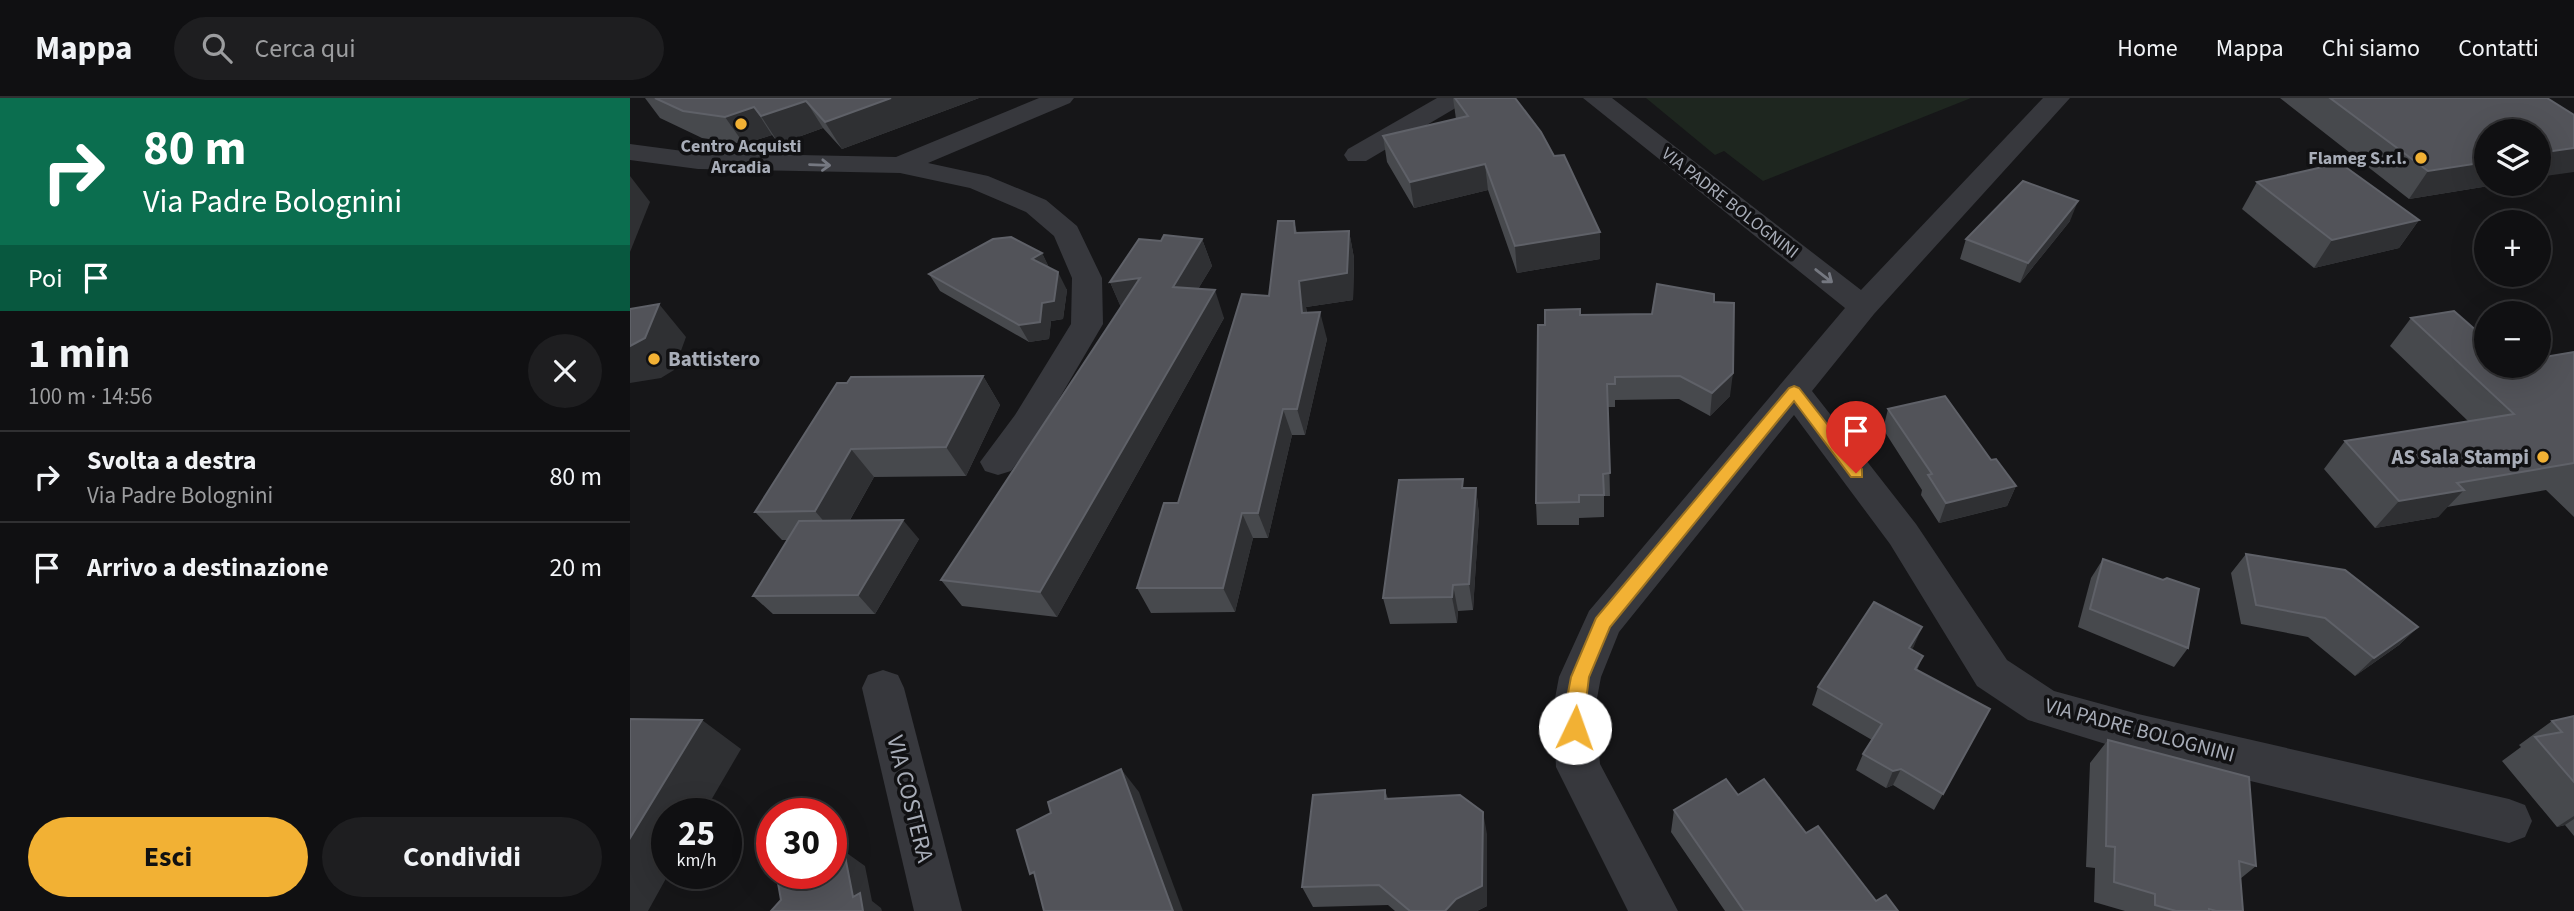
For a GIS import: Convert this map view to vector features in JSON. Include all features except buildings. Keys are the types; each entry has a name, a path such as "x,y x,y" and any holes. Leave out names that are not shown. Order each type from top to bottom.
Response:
{"street":[{"path":"900,165 1061,98"},
{"path":"1357,155 1455,98"},
{"name":"VIA PADRE BOLOGNINI","path":"1596,98 1863,307"},
{"path":"1654,911 1578,766 1574,709 1580,677 1603,623 1863,307 2057,98"},
{"path":"630,152 698,160 900,165 978,182 1037,206 1067,232 1087,278 1087,324 1027,424 998,462"},
{"name":"VIA PADRE BOLOGNINI","path":"1794,391 1903,534 1992,673 2043,707 2138,734 2509,821"},
{"name":"VIA COSTERA","path":"883,688 937,911"}],"shaded area":[{"path":"1646,98 1971,98 1763,181 1724,151 1715,155"}],"place":[{"name":"Centro Acquisti Arcadia","path":"741,124"},
{"name":"Flameg S.r.l.","path":"2421,158"},
{"name":"Battistero","path":"654,359"},
{"name":"AS Sala Stampi","path":"2543,457"}],"route":[{"path":"1575,728 1574,709 1580,677 1603,623 1794,391 1856,473"}]}
